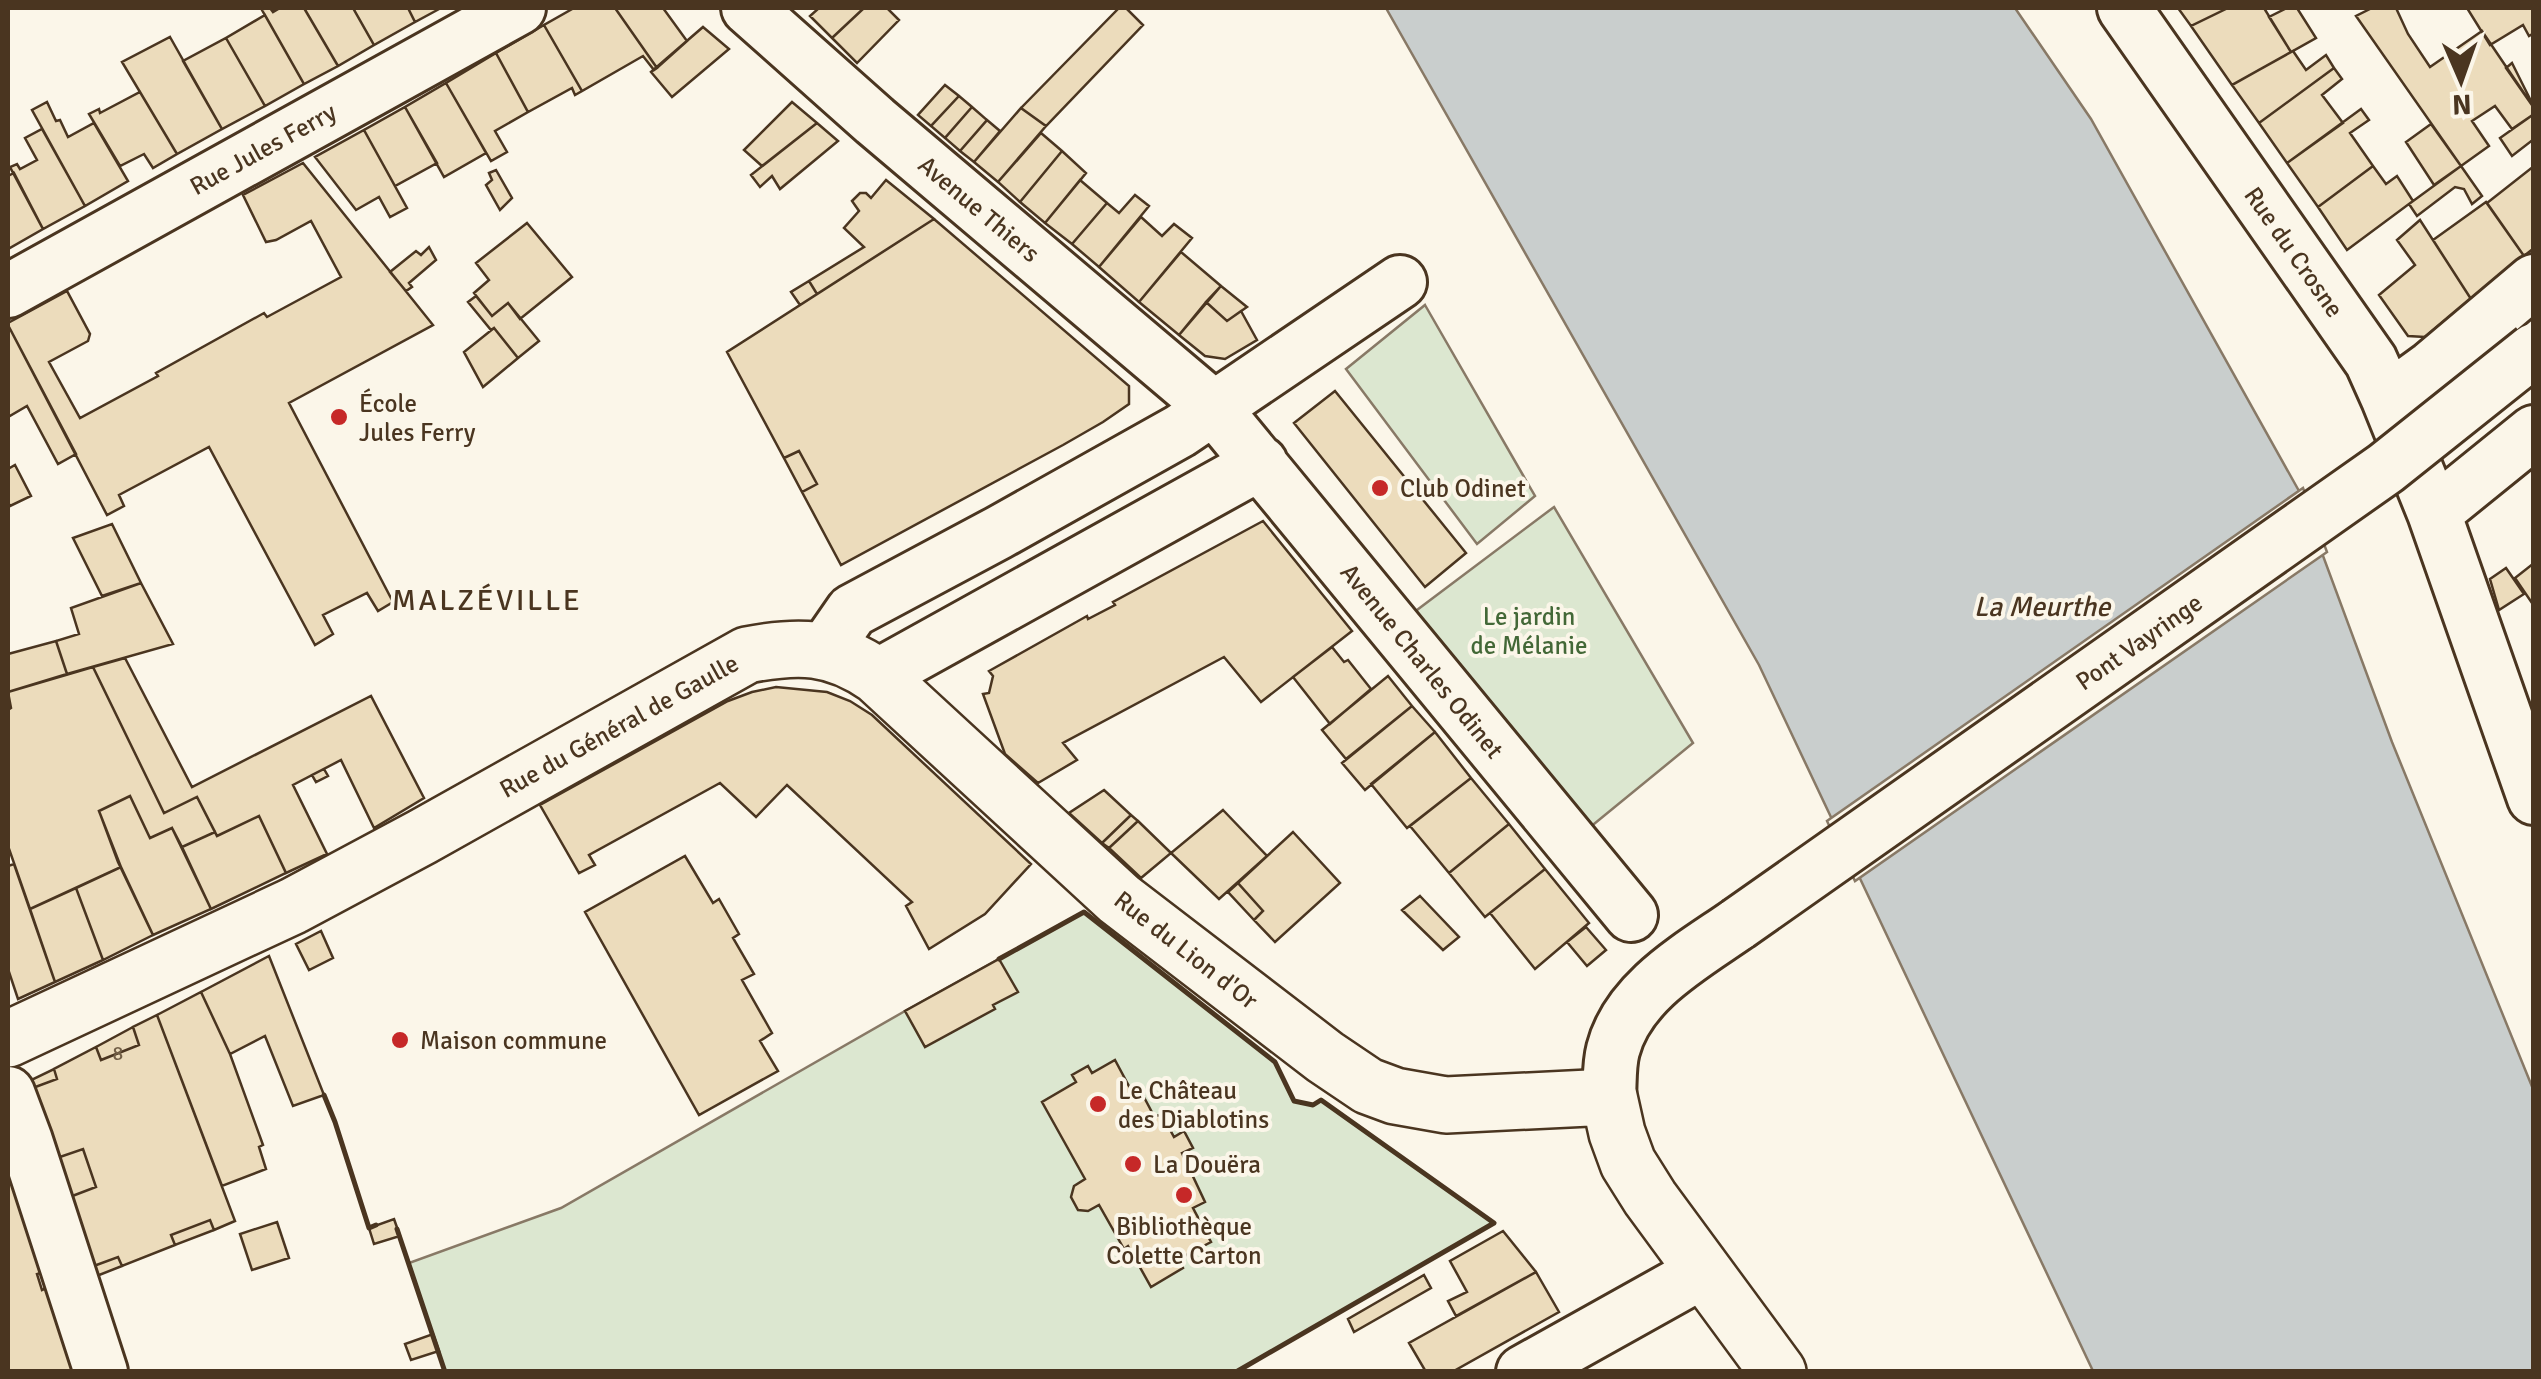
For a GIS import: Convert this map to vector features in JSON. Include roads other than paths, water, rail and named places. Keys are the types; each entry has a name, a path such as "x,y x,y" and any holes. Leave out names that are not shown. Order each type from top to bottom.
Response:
{"main road":[{"name":"Rue du Général de Gaulle","path":"8,1040 292,906 747,655 785,648 825,650"},
{"name":"Rue du Lion d'Or","path":"825,650 877,676 1119,898 1324,1057 1368,1086 1446,1106 1609,1097"},
{"path":"1609,1097 1616,1133 1628,1164 1778,1372"}],"street":[{"name":"Rue Jules Ferry","path":"8,290 519,8"},
{"name":"Avenue Thiers","path":"748,8 874,120 1214,407"},
{"name":"Rue du Crosne","path":"2124,8 2371,361 2434,512 2534,798"},
{"path":"825,650 852,611 1180,430 1400,282"},
{"path":"2388,399 2534,282"},
{"name":"Pont Vayringe","path":"1609,1097 1613,1048 1640,1002 1658,983 2386,468 2534,350"},
{"name":"Avenue Charles Odinet","path":"1214,407 1630,915"},
{"path":"2434,512 2534,432"},
{"path":"877,676 1261,464"},
{"path":"8,1093 101,1372"},
{"path":"1522,1372 1704,1271"}],"water":[{"name":"La Meurthe","path":"1386,8 2015,8 2091,119 2299,491 2392,742 2533,1089 2533,1371 2093,1371 1759,665"}],"place":[{"name":"École Jules Ferry","path":"339,417"},
{"name":"Club Odinet","path":"1380,488"},
{"name":"Maison commune","path":"400,1040"},
{"name":"Le Château des Diablotins","path":"1098,1104"},
{"name":"La Douëra","path":"1133,1164"},
{"name":"Bibliothèque Colette Carton","path":"1184,1195"}],"district":[{"name":"MALZÉVILLE","path":"487,600"}],"park label":[{"name":"Le jardin de Mélanie","path":"1529,630"}]}
